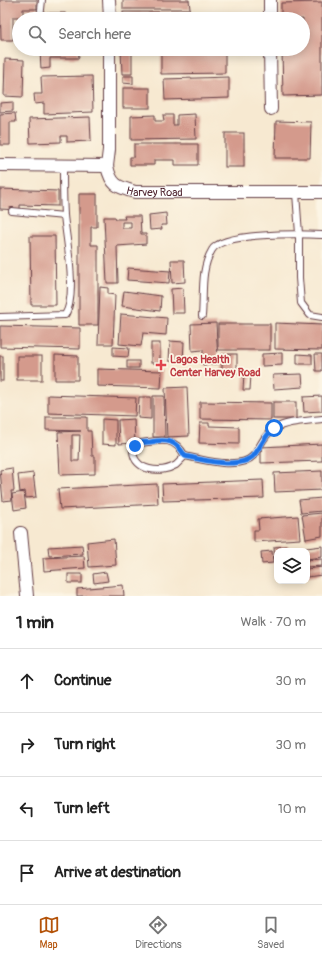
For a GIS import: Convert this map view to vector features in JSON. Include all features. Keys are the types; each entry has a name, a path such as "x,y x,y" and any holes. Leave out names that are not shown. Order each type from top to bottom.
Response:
{"street":[{"path":"110,0 110,12"},
{"path":"270,0 270,12"},
{"path":"0,165 106,166 109,150 109,56"},
{"path":"270,56 271,109"},
{"name":"Harvey Road","path":"106,166 109,178 116,185 135,192 322,192"},
{"path":"21,533 27,596"}],"lane":[{"path":"41,12 42,0"},
{"path":"0,317 65,315 69,309 69,256 64,216 63,165"},
{"path":"296,193 300,234 299,278 301,303 310,315 322,317"},
{"path":"12,211 64,216"},
{"path":"202,316 203,274 213,248 219,243 240,237 300,234 322,235"},
{"path":"185,456 176,465 158,470 150,469 138,464 135,461 133,451 135,446 141,443 164,440 175,444 180,448 185,456 202,461 232,464 248,460 253,456 269,432 274,428 286,424 322,419"}],"building":[{"path":"0,0 37,0 37,9 23,9 23,12 12,12 12,40 1,40"},
{"path":"123,0 189,0 190,9 123,9"},
{"path":"322,2 322,95 283,96 282,56 310,56 310,12 281,12 281,3"},
{"path":"40,56 79,56 79,58 50,58 50,68 41,69"},
{"path":"121,56 132,56 132,74 122,74"},
{"path":"161,56 225,56 225,73 161,74"},
{"path":"5,59 24,60 23,97 4,96"},
{"path":"92,76 93,112 44,114 44,103 35,104 34,94 42,94 41,77"},
{"path":"123,76 133,76 133,84 123,83"},
{"path":"229,77 229,98 165,100 164,79"},
{"path":"123,88 150,88 150,108 123,108"},
{"path":"13,102 13,111 0,112 0,103"},
{"path":"15,113 16,122 10,122 10,145 0,145 0,114"},
{"path":"195,114 196,139 131,140 131,116 155,115 155,121 164,121 163,115 173,115 173,125 177,125 177,115"},
{"path":"90,117 91,141 67,142 67,136 61,136 61,142 30,143 29,119"},
{"path":"276,121 311,122 310,158 275,158"},
{"path":"225,133 244,133 244,167 225,167"},
{"path":"134,144 198,144 198,165 175,165 175,160 154,160 154,165 130,165 130,157 134,157"},
{"path":"0,189 58,191 58,206 20,205 20,210 0,209"},
{"path":"79,194 97,194 97,227 91,227 91,245 98,245 98,325 79,325"},
{"path":"166,213 167,225 161,225 162,229 150,230 149,215"},
{"path":"124,216 140,216 141,234 146,234 146,244 117,246 118,283 107,283 104,217 125,219","holes":["122,222 131,222 131,228 122,228"]},
{"path":"30,236 55,236 56,305 31,305"},
{"path":"171,260 184,260 185,282 172,283"},
{"path":"128,268 170,271 169,283 127,280"},
{"path":"100,287 108,288 108,294 115,295 113,344 98,344"},
{"path":"183,288 184,313 172,313 171,289"},
{"path":"124,291 161,296 160,311 122,306"},
{"path":"121,314 167,318 166,335 143,333 141,346 119,344"},
{"path":"216,323 218,364 203,365 203,350 192,351 191,324"},
{"path":"275,323 322,325 322,350 275,349"},
{"path":"218,324 270,324 270,350 218,350"},
{"path":"0,326 80,328 80,349 0,347"},
{"path":"170,341 184,342 183,362 169,361"},
{"path":"151,343 160,343 160,363 151,363"},
{"path":"113,347 129,348 128,357 113,356"},
{"path":"282,353 282,365 262,366 262,354"},
{"path":"222,354 237,354 237,373 222,373"},
{"path":"297,354 312,355 312,364 297,364"},
{"path":"315,354 322,354 322,371 316,371"},
{"path":"55,355 78,356 78,380 55,380"},
{"path":"0,356 3,356 3,381 0,381"},
{"path":"17,356 42,356 42,380 17,380"},
{"path":"127,361 139,361 139,368 127,368"},
{"path":"97,369 162,371 161,388 97,386"},
{"path":"244,374 251,374 250,390 243,390"},
{"path":"302,374 303,387 274,389 273,375"},
{"path":"187,387 189,436 167,437 165,388"},
{"path":"48,395 136,398 135,416 48,413"},
{"path":"153,396 164,396 165,437 153,437"},
{"path":"322,396 322,411 304,412 303,397"},
{"path":"139,397 151,397 151,419 138,418"},
{"path":"200,402 271,403 271,420 200,419"},
{"path":"273,402 296,402 296,419 273,419"},
{"path":"46,417 87,417 87,431 91,431 92,456 95,456 95,474 60,475 58,432 81,431 46,430","holes":["72,435 80,435 79,461 72,461"]},
{"path":"102,419 116,420 116,445 102,444"},
{"path":"134,419 135,443 119,444 118,420"},
{"path":"200,423 209,423 209,426 239,427 239,444 199,443"},
{"path":"322,444 322,461 261,463 261,447"},
{"path":"12,468 14,491 11,491 12,500 3,501 0,470"},
{"path":"322,471 322,490 275,492 274,473"},
{"path":"33,473 36,497 26,498 25,491 20,492 18,475"},
{"path":"263,480 264,498 163,501 162,484"},
{"path":"157,484 158,504 60,509 58,489"},
{"path":"24,492 26,508 14,510 12,494"},
{"path":"322,498 322,511 301,513 299,500"},
{"path":"322,513 322,536 306,539 302,515"},
{"path":"298,516 300,539 254,542 254,530 259,530 258,519"},
{"path":"114,539 116,565 89,567 87,542"},
{"path":"82,545 83,554 49,556 48,547"},
{"path":"288,546 288,548 274,548"},
{"path":"322,546 322,557 310,559 310,548 306,548"},
{"path":"272,551 273,563 262,564 261,552"},
{"path":"84,556 85,568 44,571 43,558"},
{"path":"322,559 322,566 310,567 310,560"},
{"path":"322,567 322,575 310,577 310,569"},
{"path":"106,572 108,581 94,583 93,574"},
{"path":"68,574 82,574 82,583 68,583"},
{"path":"123,585 124,596 77,596 77,589"}],"place":[{"name":"Lagos Health Center Harvey Road","path":"161,365"}],"route":[{"path":"135,446 141,443 164,440 175,444 180,448 185,456 202,461 232,464 248,460 253,456 269,432 274,428"}]}
